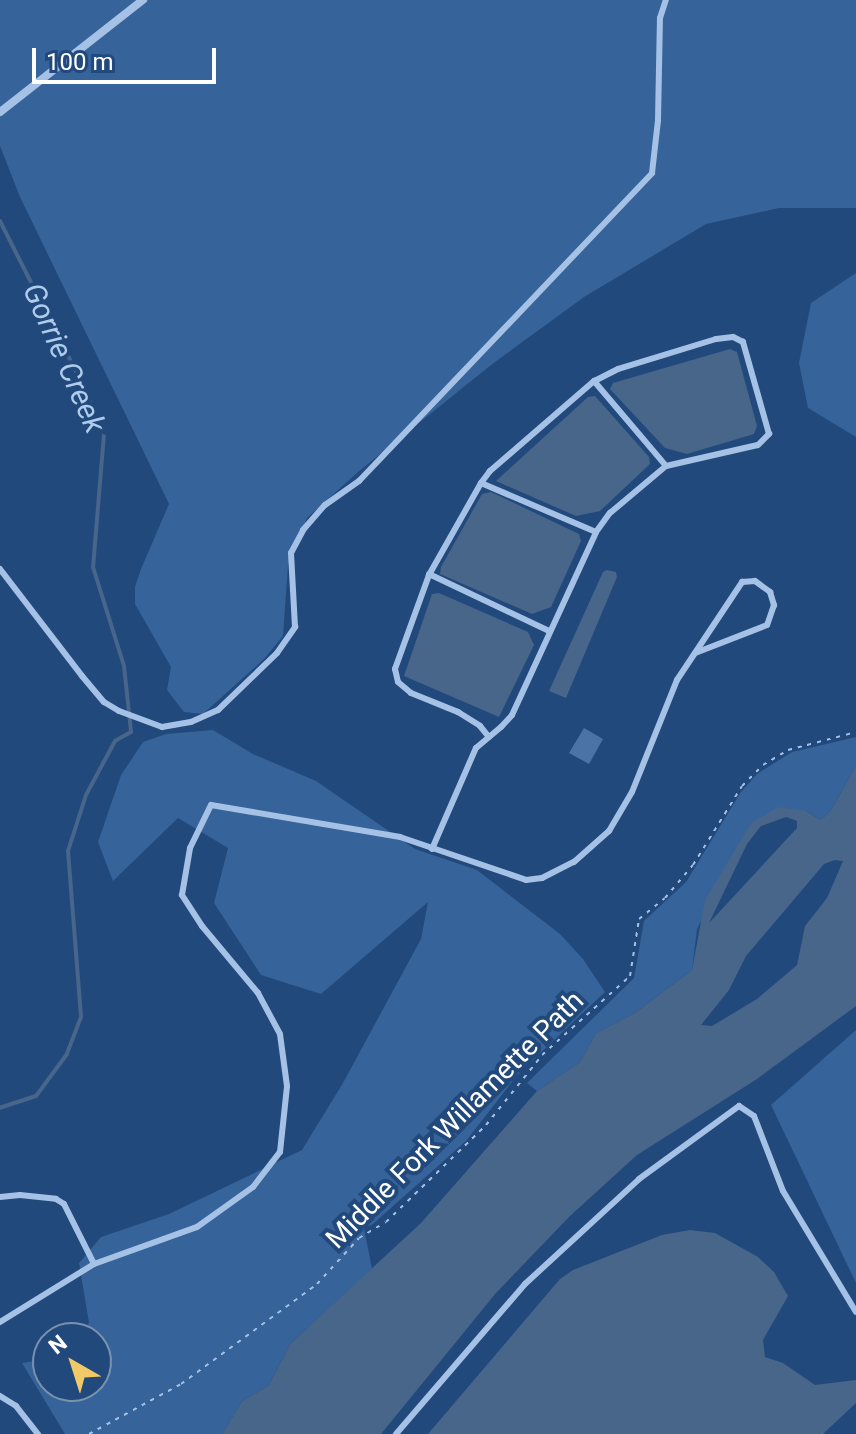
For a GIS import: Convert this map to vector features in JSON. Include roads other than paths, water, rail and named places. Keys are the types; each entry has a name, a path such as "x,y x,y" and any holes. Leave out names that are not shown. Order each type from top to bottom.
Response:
{"street":[{"path":"0,112 143,0"}],"lane":[{"path":"0,569 104,702 162,727 191,722 218,710 277,653 295,627 291,553 303,530 325,505 359,481 652,173 658,120 660,18 666,0"},
{"path":"432,849 476,748 489,737 512,715 596,532 610,513 666,466 758,445 769,434 743,342 733,337 716,339 618,369 594,381 490,471 481,483 429,574 395,669 398,682 411,693 458,712 480,726 489,737"},
{"path":"594,381 666,466"},
{"path":"481,483 596,532"},
{"path":"429,574 549,631"},
{"path":"0,1322 94,1264 197,1227 253,1187 280,1152 287,1086 280,1034 258,993 202,926 182,895 190,848 211,805 400,837 526,880 542,878 574,862 609,831 632,792 677,680 742,582 755,581 770,592 774,605 767,625 695,653"},
{"path":"396,1434 525,1284 639,1179 739,1106 754,1116 783,1191 856,1312"},
{"path":"0,1197 20,1195 56,1199 64,1204 94,1264"},
{"path":"0,1396 16,1406 38,1434"}],"waterway":[{"name":"Gorrie Creek","path":"0,221 82,383 104,434 93,567 124,666 131,732 115,741 86,795 68,851 81,1017 67,1054 36,1096 0,1108"}]}
